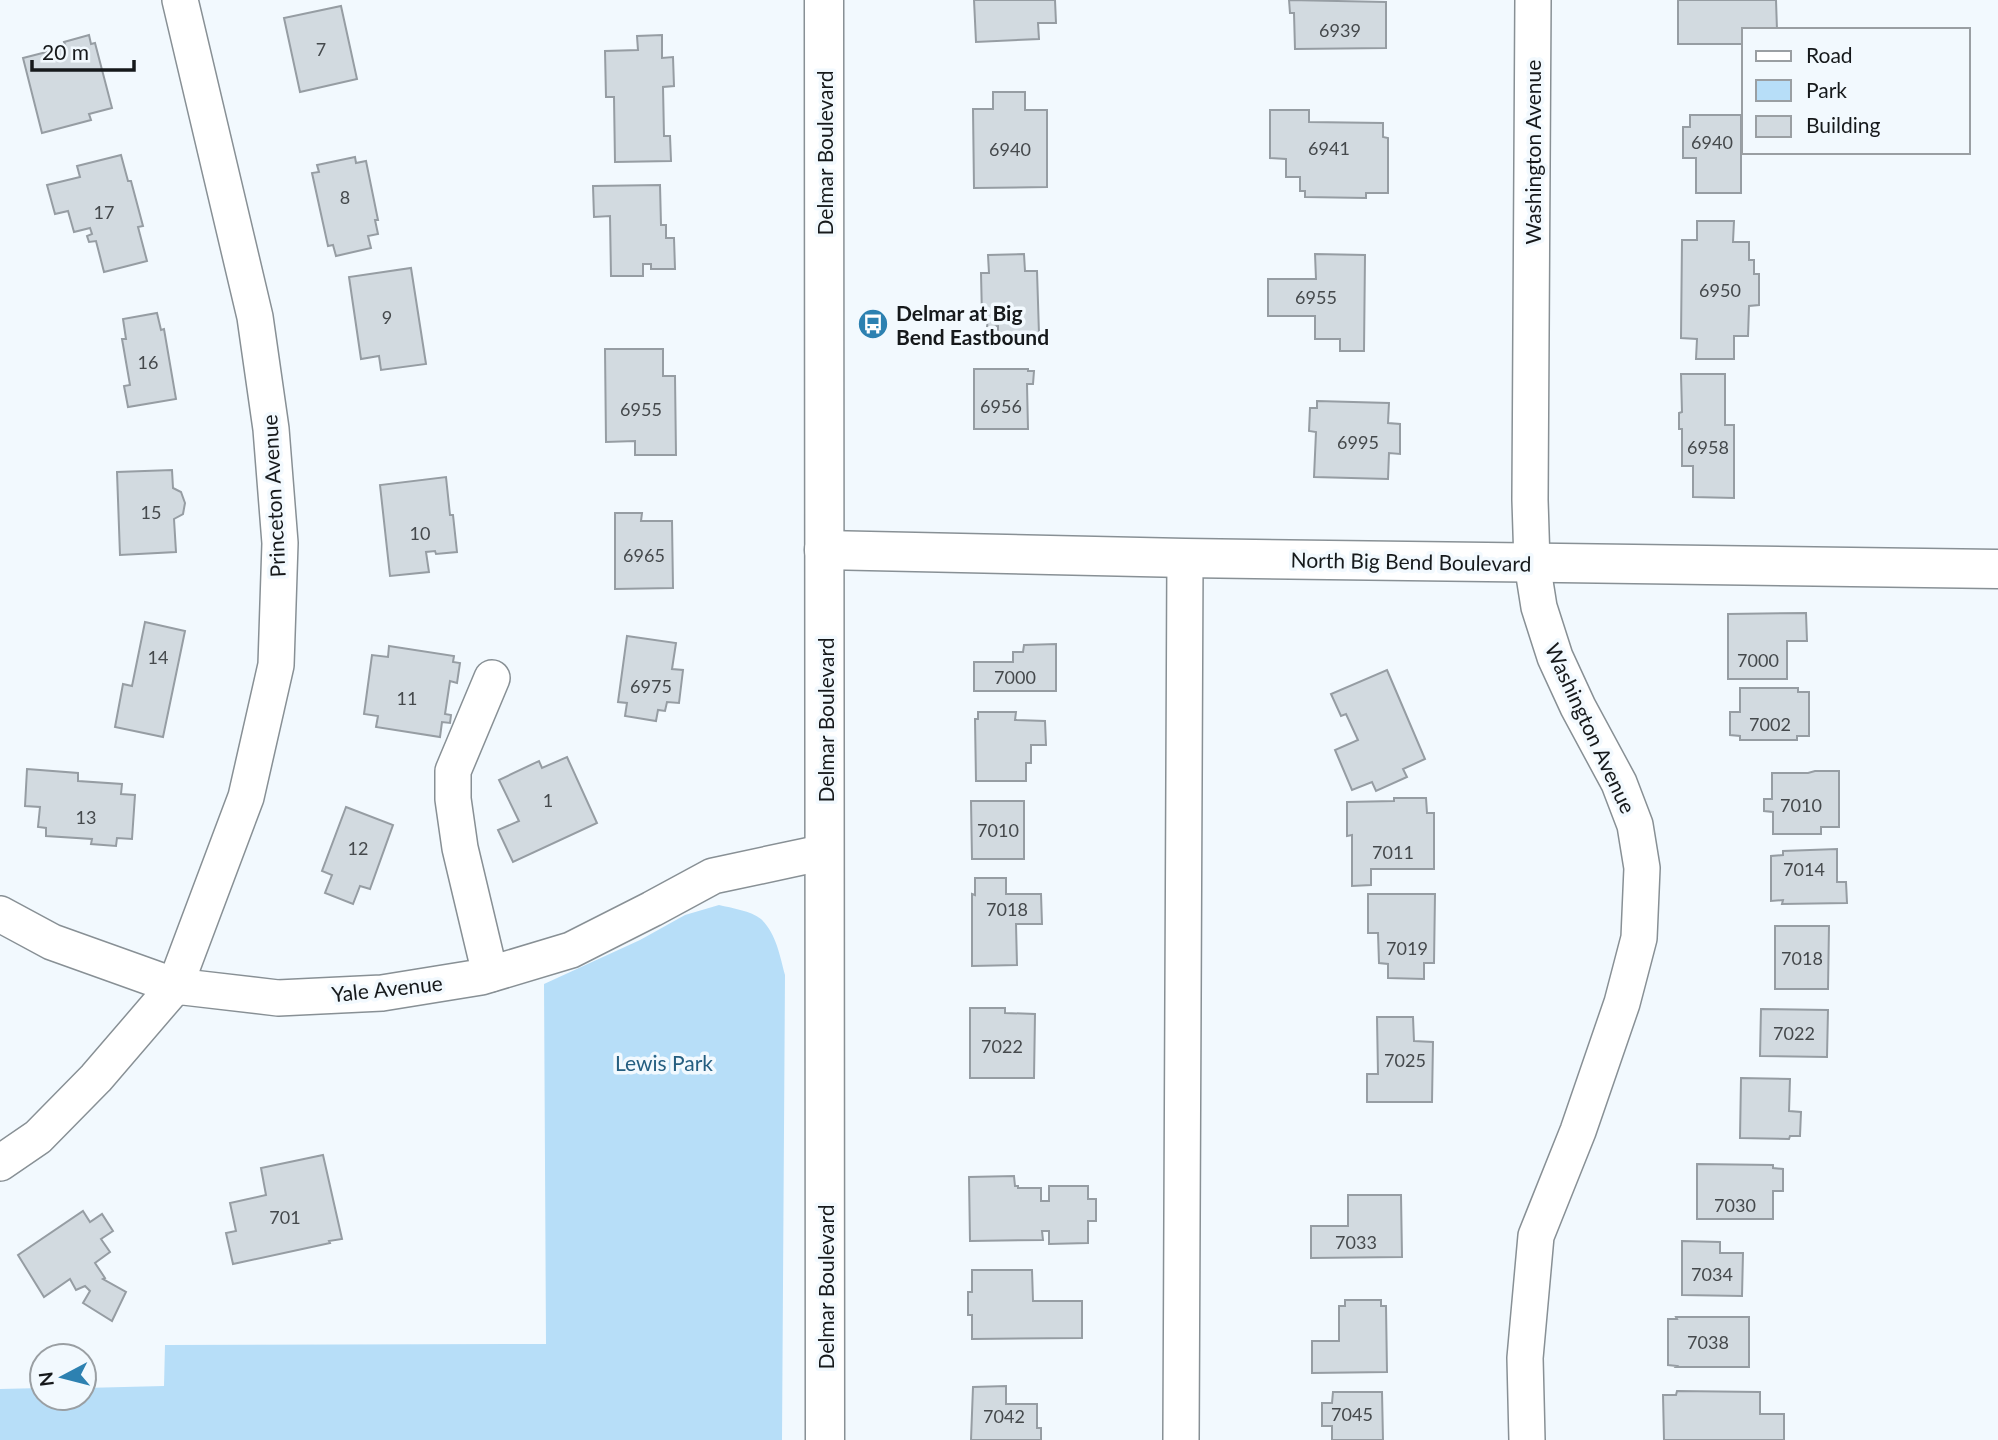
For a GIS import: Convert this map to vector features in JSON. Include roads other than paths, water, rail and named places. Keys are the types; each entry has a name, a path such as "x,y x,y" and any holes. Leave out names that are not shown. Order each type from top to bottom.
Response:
{"main road":[{"name":"Delmar Boulevard","path":"824,0 825,1440"},
{"name":"North Big Bend Boulevard","path":"824,550 1185,558 1998,569"}],"street":[{"name":"Princeton Avenue","path":"175,986 246,797 276,665 280,543 271,429 256,317 180,0"},
{"name":"Washington Avenue","path":"1527,1440 1525,1359 1536,1236 1578,1131 1622,1003 1639,938 1642,868 1635,825 1619,783 1578,707 1555,657 1539,607 1532,563 1530,500 1533,0"},
{"path":"1181,1440 1185,558"},
{"path":"489,974 460,848 453,799 453,771 492,678"},
{"name":"Yale Avenue","path":"0,914 52,942 175,986 278,998 382,992 489,974 571,950 713,876 825,852"},
{"path":"0,1163 38,1137 96,1078 175,986"}],"place":[{"name":"Delmar at Big Bend Eastbound","path":"873,324"}],"park label":[{"name":"Lewis Park","path":"664,1062"}]}
